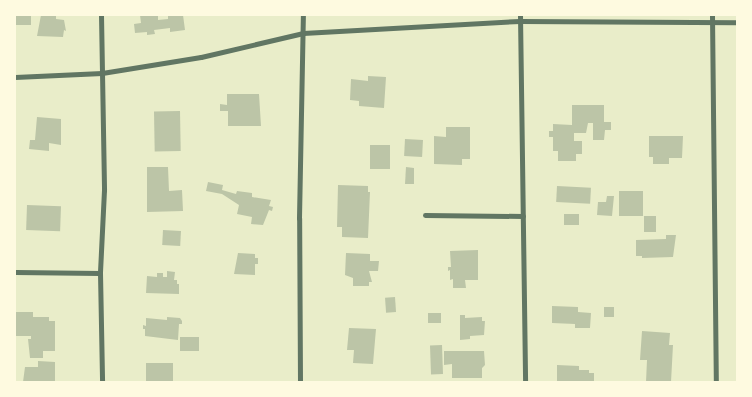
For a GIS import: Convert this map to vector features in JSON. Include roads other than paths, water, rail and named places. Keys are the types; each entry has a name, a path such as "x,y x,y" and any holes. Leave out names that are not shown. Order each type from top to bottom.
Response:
{"street":[{"path":"101,15 104,190 100,273 102,382"},
{"path":"300,382 299,218 303,15"},
{"path":"712,15 716,382"},
{"path":"15,77 102,73 202,57 303,33 520,18 737,22"},
{"path":"520,18 525,382"},
{"path":"425,215 523,216"},
{"path":"15,272 100,273"}]}
